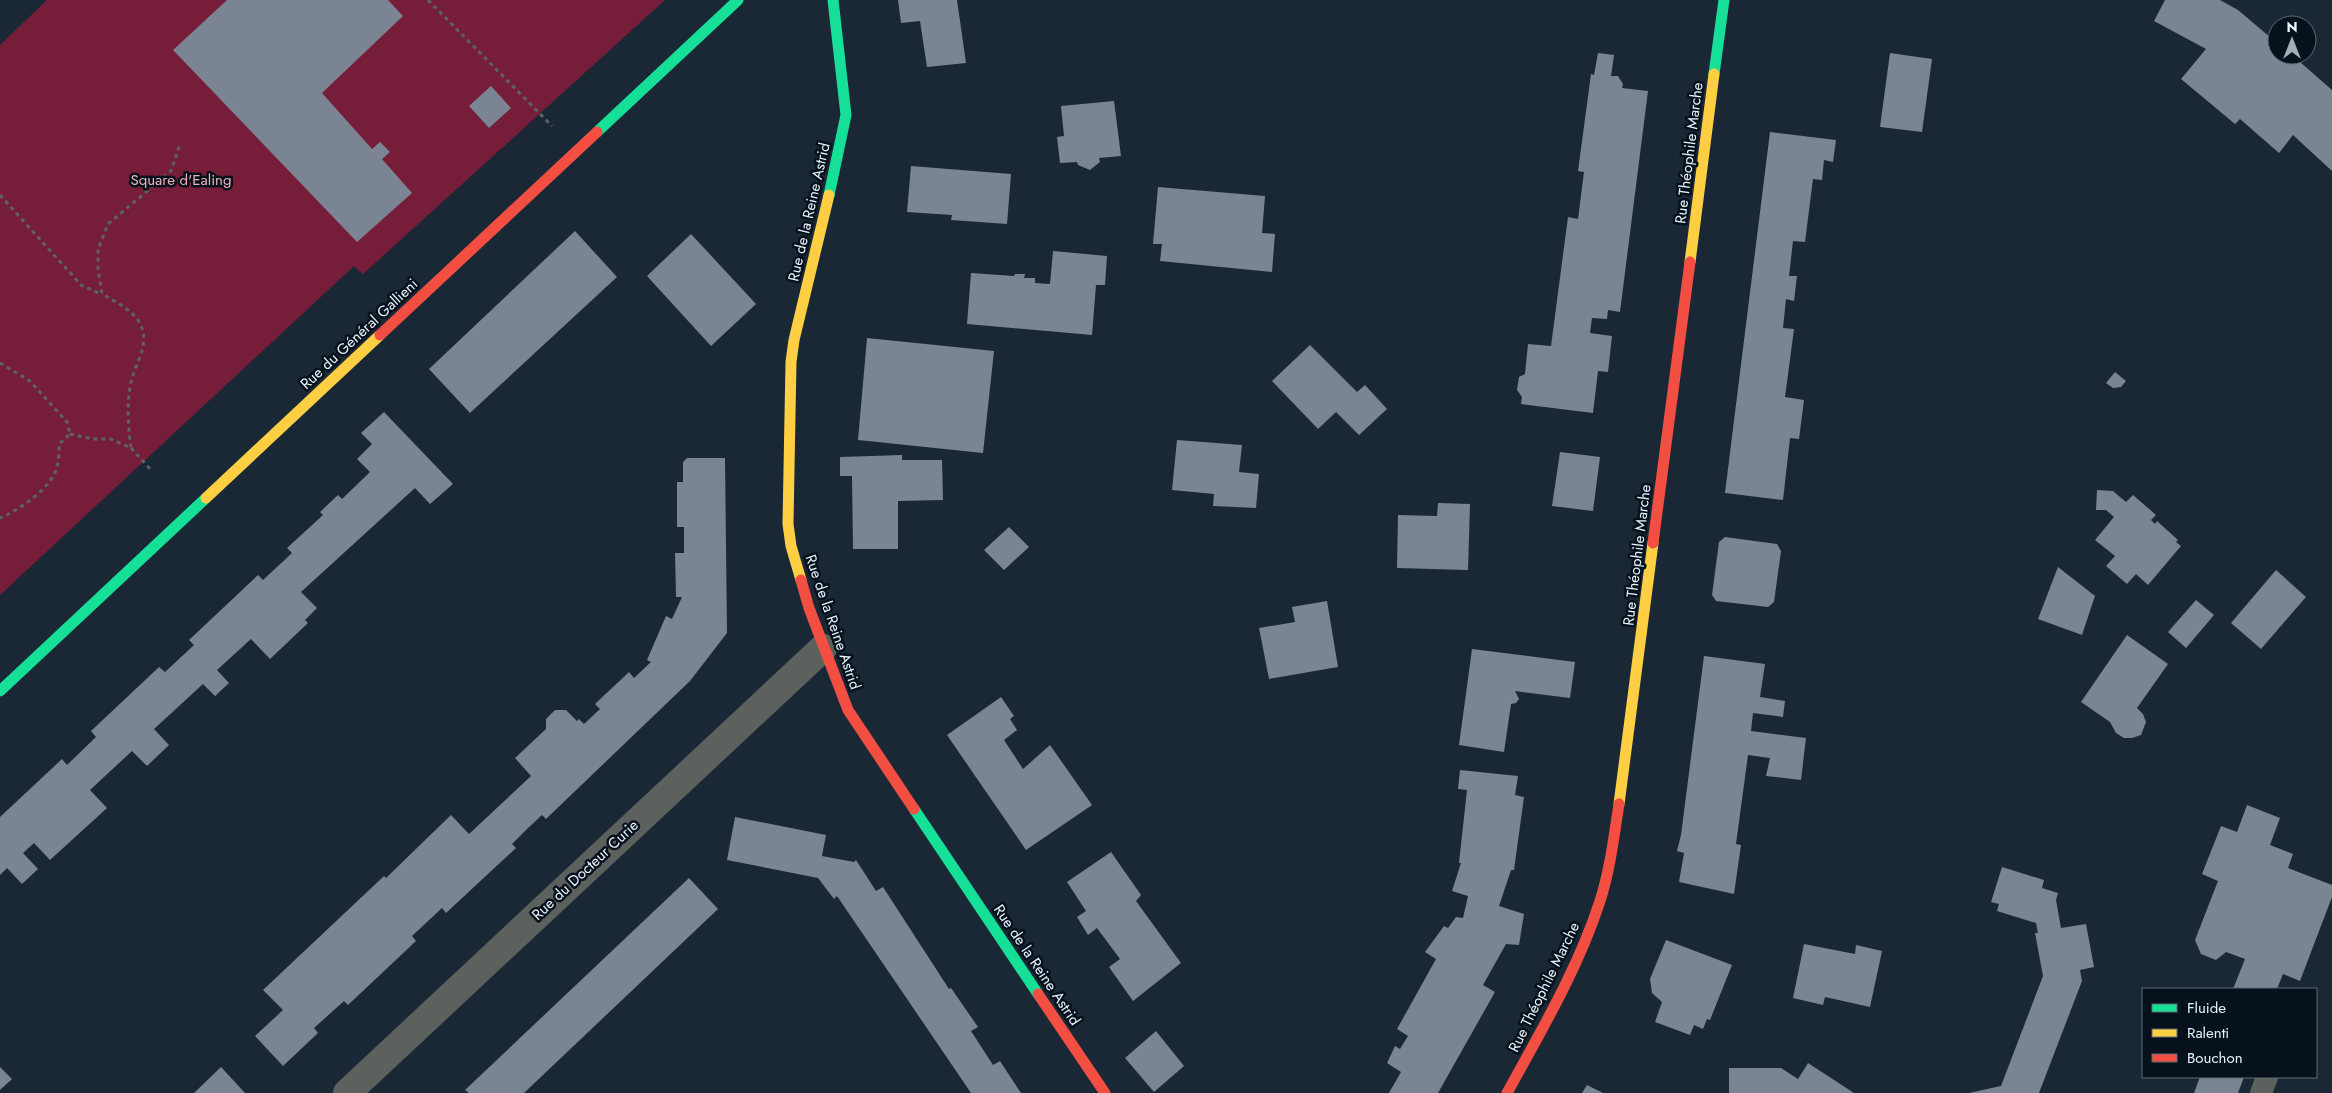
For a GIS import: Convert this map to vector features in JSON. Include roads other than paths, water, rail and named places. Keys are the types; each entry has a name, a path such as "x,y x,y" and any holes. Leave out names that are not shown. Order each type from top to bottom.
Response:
{"street":[{"name":"Rue du Général Gallieni","path":"0,690 738,0"},
{"name":"Rue de la Reine Astrid","path":"833,0 846,115 844,132 794,340 790,385 789,532 797,566 823,648 848,710 1105,1093"},
{"name":"Rue Théophile Marche","path":"1507,1093 1577,960 1599,901 1608,868 1620,795 1724,0"},
{"name":"Rue du Docteur Curie","path":"347,1093 823,648"}],"lane":[{"path":"2260,1093 2268,1078"}],"park label":[{"name":"Square d'Ealing","path":"181,180"}]}
